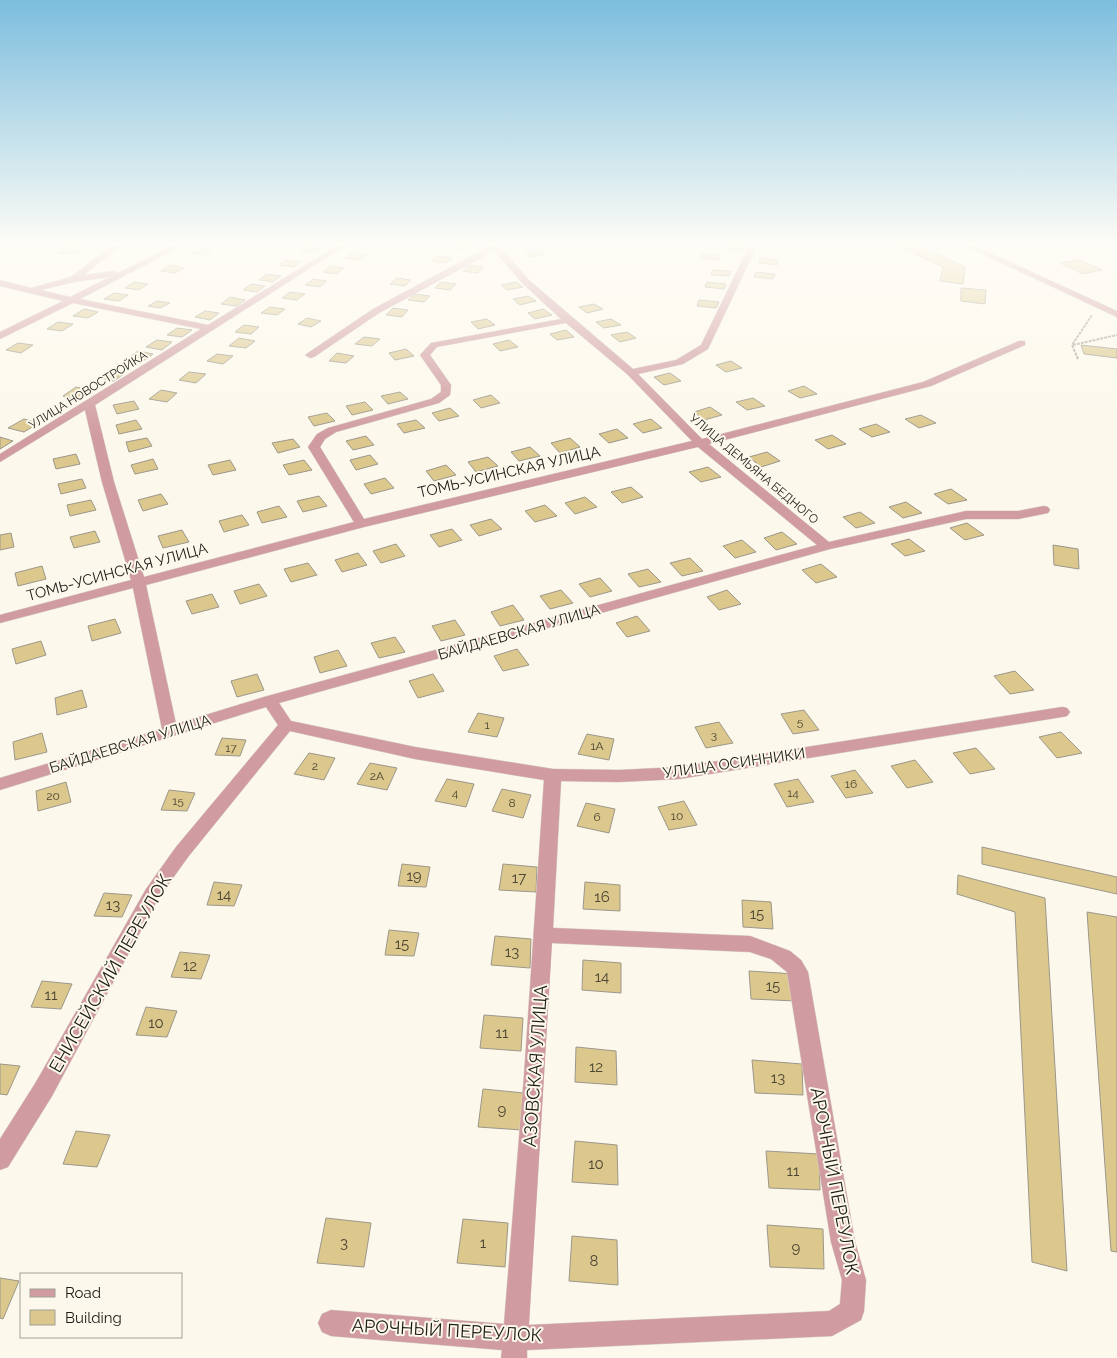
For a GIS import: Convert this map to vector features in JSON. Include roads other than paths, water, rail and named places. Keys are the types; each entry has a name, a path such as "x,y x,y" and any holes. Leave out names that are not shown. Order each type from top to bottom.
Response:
{"street":[{"path":"0,336 53,309"},
{"path":"118,309 210,328"},
{"name":"УЛИЦА НОВОСТРОЙКА","path":"0,459 240,309"},
{"path":"310,355 379,309"},
{"name":"УЛИЦА ДЕМЬЯНА БЕДНОГО","path":"557,309 631,372 700,443 827,546"},
{"path":"631,372 679,363 696,356 705,347 723,309"},
{"path":"361,524 314,448 324,434 332,430 435,401 446,393 446,385 425,355 434,346 568,320"},
{"name":"ТОМЬ-УСИНСКАЯ УЛИЦА","path":"0,619 361,524 700,443 927,384 1022,343"},
{"path":"89,404 108,482 139,583 170,731"},
{"name":"БАЙДАЕВСКАЯ УЛИЦА","path":"0,784 270,701 827,546 966,515 1018,515 1044,510"},
{"path":"270,701 286,725"},
{"name":"УЛИЦА ОСИННИКИ","path":"286,725 415,753 553,775 619,776 679,774 1062,712"},
{"name":"ЕНИСЕЙСКИЙ ПЕРЕУЛОК","path":"0,1159 44,1089 152,894 182,852 286,725"},
{"name":"АЗОВСКАЯ УЛИЦА","path":"515,1348 544,935 553,775"},
{"name":"АРОЧНЫЙ ПЕРЕУЛОК","path":"331,1323 515,1348 832,1323 852,1311 854,1280 843,1242 798,972 794,964 773,950 750,944 544,935"}]}
